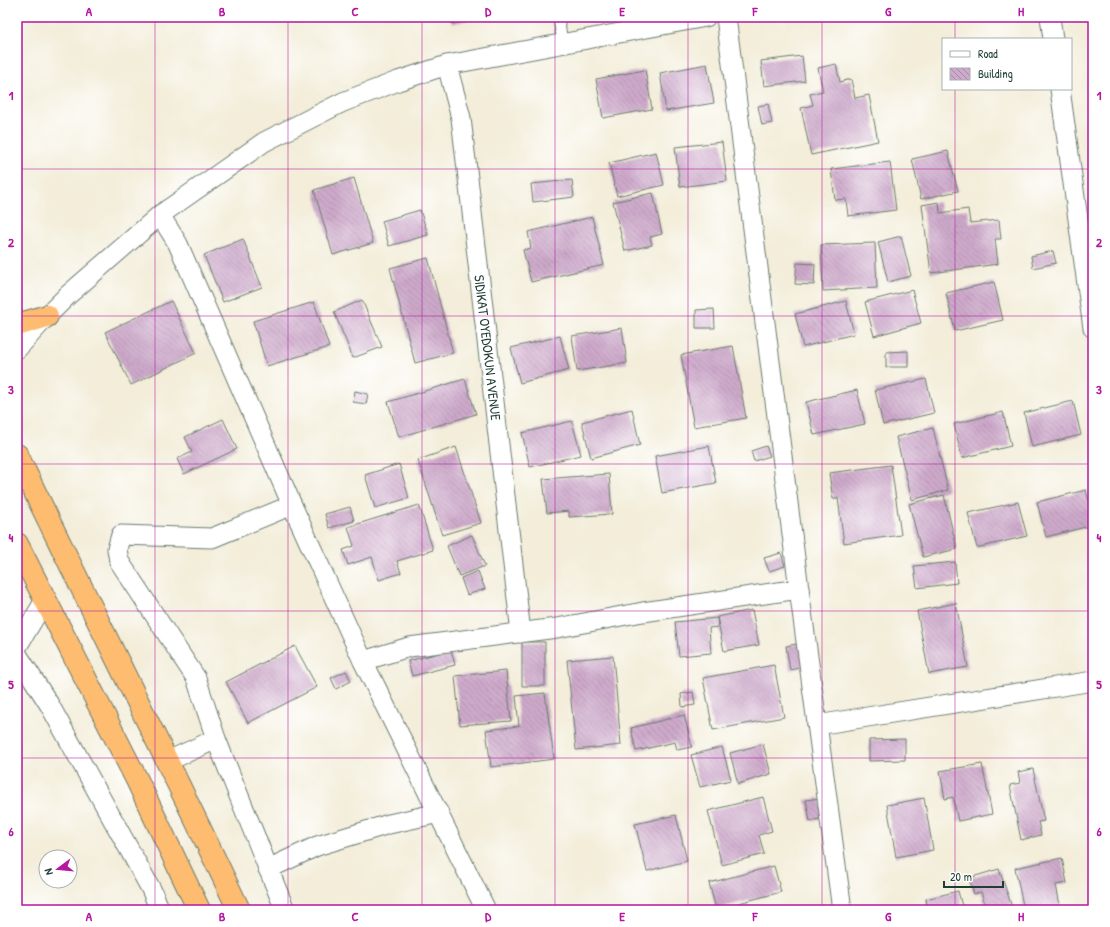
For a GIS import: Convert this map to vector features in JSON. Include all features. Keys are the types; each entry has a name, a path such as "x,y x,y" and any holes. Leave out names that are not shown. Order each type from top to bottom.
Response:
{"highway":[{"path":"17,325 47,316"},
{"path":"17,455 79,584 168,761 239,910"},
{"path":"17,544 137,780 199,910"}],"street":[{"path":"17,349 68,295 160,215 264,142 343,102 398,81 447,65 706,17"},
{"path":"726,17 799,589 842,910"},
{"path":"1050,17 1053,38"},
{"name":"SIDIKAT OYEDOKUN AVENUE","path":"447,65 462,118 521,633"},
{"path":"1060,90 1093,328"},
{"path":"160,215 178,244 292,505 363,661 486,910"},
{"path":"284,910 216,739 196,678 119,561 117,549 120,535 212,538 292,505"},
{"path":"363,661 409,647 557,628 643,612 799,589"},
{"path":"17,647 45,600"},
{"path":"17,654 49,704 151,889 160,910"},
{"path":"817,726 1093,681"},
{"path":"168,761 216,739"},
{"path":"268,869 317,846 389,824 439,813"}],"lane":[{"path":"558,17 563,43"}],"building":[{"path":"450,17 475,17 475,18 452,24"},
{"path":"987,17 1001,17 1001,18 988,21"},
{"path":"802,56 805,81 764,86 761,61"},
{"path":"707,64 714,103 666,111 660,73"},
{"path":"836,64 840,82 851,79 855,98 869,95 878,141 811,155 801,108 813,105 810,94 823,91 818,68"},
{"path":"645,70 652,109 603,118 596,79"},
{"path":"768,104 772,123 762,125 758,106"},
{"path":"722,142 727,181 680,187 675,147"},
{"path":"948,151 958,191 921,199 912,159"},
{"path":"656,152 664,185 617,196 609,163"},
{"path":"890,162 896,210 848,216 846,199 835,200 831,169"},
{"path":"354,178 373,243 333,255 314,190"},
{"path":"572,180 574,197 533,202 531,184"},
{"path":"653,193 662,234 650,237 652,245 625,251 613,202"},
{"path":"939,202 940,213 968,209 970,223 999,220 1001,239 995,239 998,264 931,273 922,205"},
{"path":"420,210 428,235 389,246 382,221"},
{"path":"592,217 604,265 531,282 523,250 531,248 528,232"},
{"path":"901,236 911,276 888,282 878,242"},
{"path":"243,239 262,287 223,302 204,255"},
{"path":"875,243 877,288 823,291 821,245"},
{"path":"1053,251 1056,263 1033,268 1031,256"},
{"path":"428,258 453,353 415,363 390,268"},
{"path":"797,263 815,264 814,285 795,284"},
{"path":"994,282 1003,320 955,331 946,293"},
{"path":"912,290 921,323 874,336 865,302"},
{"path":"362,300 382,347 353,358 334,312"},
{"path":"171,301 196,353 131,385 105,332"},
{"path":"846,301 854,334 803,347 795,314"},
{"path":"314,302 329,347 267,366 253,321"},
{"path":"714,309 715,328 696,328 696,310"},
{"path":"622,328 627,363 577,371 572,336"},
{"path":"560,336 569,370 520,383 511,348"},
{"path":"733,346 746,418 694,427 681,355"},
{"path":"908,351 908,367 886,367 886,352"},
{"path":"465,379 476,414 399,437 388,402"},
{"path":"926,379 934,413 883,425 875,390"},
{"path":"857,390 865,424 814,435 806,402"},
{"path":"355,391 368,394 366,404 353,402"},
{"path":"1073,401 1081,435 1032,447 1024,413"},
{"path":"632,409 640,445 591,458 582,422"},
{"path":"1003,412 1011,446 962,458 954,424"},
{"path":"223,419 237,449 184,474 177,459 192,452 185,437"},
{"path":"572,421 581,455 530,467 522,433"},
{"path":"933,428 948,490 912,500 896,437"},
{"path":"709,446 716,483 662,493 655,456"},
{"path":"766,446 770,456 754,461 751,451"},
{"path":"456,447 481,523 442,535 418,460"},
{"path":"399,464 409,498 375,508 365,475"},
{"path":"891,465 901,535 844,543 838,498 833,499 829,473"},
{"path":"609,474 612,514 569,517 569,511 547,513 543,479"},
{"path":"1086,490 1093,517 1093,525 1046,537 1037,502"},
{"path":"944,495 957,549 923,557 909,504"},
{"path":"1018,502 1027,536 977,548 968,513"},
{"path":"419,505 433,550 397,561 401,573 379,580 372,557 348,565 343,550 354,546 348,527"},
{"path":"350,507 354,521 329,528 325,514"},
{"path":"472,535 485,566 459,576 447,546"},
{"path":"781,553 785,566 769,571 764,558"},
{"path":"955,562 957,583 917,588 914,566"},
{"path":"478,571 485,589 467,595 461,578"},
{"path":"956,603 968,667 929,674 917,611"},
{"path":"752,610 759,645 724,651 717,617"},
{"path":"717,618 718,627 709,628 711,653 679,656 675,622"},
{"path":"522,642 545,642 545,686 522,686"},
{"path":"802,643 805,667 790,670 786,646"},
{"path":"295,646 317,687 248,723 226,682"},
{"path":"451,650 455,665 412,676 408,661"},
{"path":"613,656 621,745 576,750 567,660"},
{"path":"774,665 784,717 713,730 703,678"},
{"path":"346,671 351,681 336,689 331,678"},
{"path":"506,671 511,721 460,725 455,676"},
{"path":"693,692 695,705 682,707 681,694"},
{"path":"545,693 554,759 491,767 486,730 519,726 516,696"},
{"path":"684,715 692,747 677,750 675,742 636,751 631,728"},
{"path":"905,739 905,760 869,761 869,740"},
{"path":"763,744 771,774 738,784 730,753"},
{"path":"722,747 731,780 700,787 691,755"},
{"path":"982,764 992,814 958,821 953,797 945,799 940,771"},
{"path":"1033,769 1044,821 1038,822 1041,835 1021,840 1010,785 1020,783 1018,772"},
{"path":"763,797 772,831 759,835 764,854 722,865 708,811"},
{"path":"820,798 824,818 810,821 806,800"},
{"path":"924,798 933,850 896,857 887,805"},
{"path":"676,815 687,861 647,871 635,824"},
{"path":"1062,858 1067,883 1056,885 1061,910 1024,910 1015,868"},
{"path":"774,866 781,892 716,909 709,883"},
{"path":"999,869 1013,910 987,910 981,892 974,894 969,878"},
{"path":"958,891 963,910 910,910 927,905 926,899"}]}
